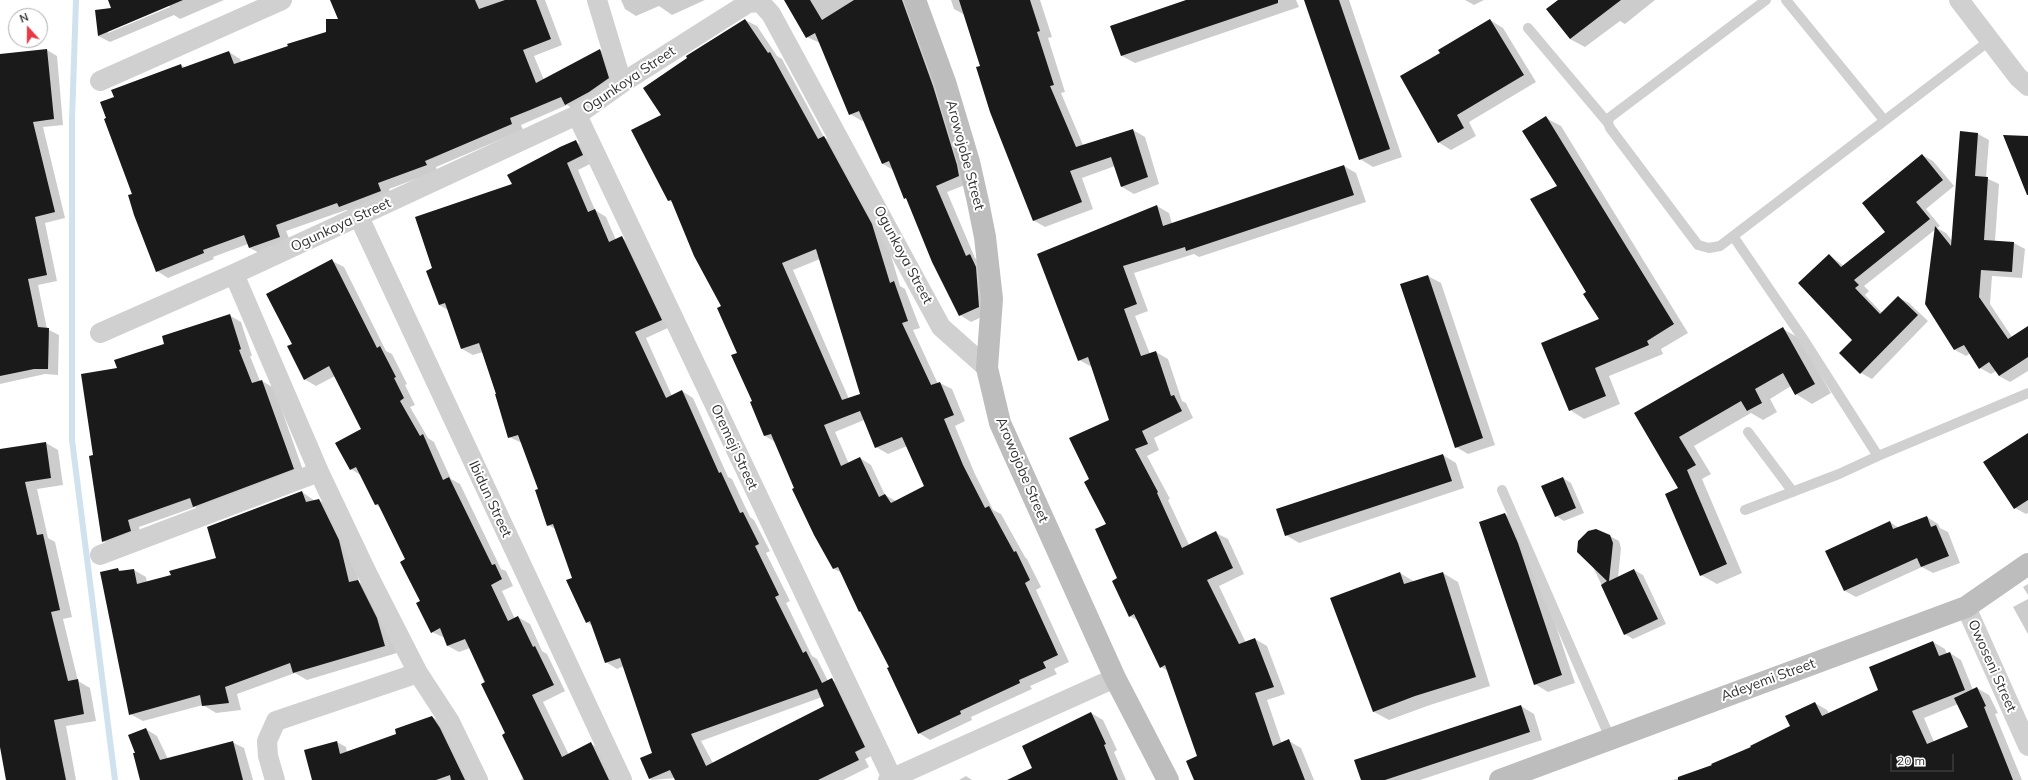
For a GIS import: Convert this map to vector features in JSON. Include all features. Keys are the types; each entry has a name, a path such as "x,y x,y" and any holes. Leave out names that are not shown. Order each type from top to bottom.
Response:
{"street":[{"path":"100,81 282,0"},
{"path":"598,0 622,83"},
{"name":"Arowojobe Street","path":"915,0 945,82 967,155 978,202 985,237 992,298 987,368 1000,423 1115,678 1168,780"},
{"path":"1959,0 1989,41 2018,77 2028,86"},
{"name":"Ogunkoya Street","path":"100,333 359,217 577,115 622,83 748,3 760,2 771,14 942,327 987,368"},
{"name":"Oremeji Street","path":"577,115 890,779"},
{"name":"Ibidun Street","path":"359,217 622,780"},
{"path":"234,274 319,472 418,673 450,722 478,780"},
{"path":"100,555 319,472"},
{"name":"Adeyemi Street","path":"1500,780 1610,738 1966,608 2028,564"},
{"name":"Owoseni Street","path":"1966,608 2028,746"},
{"path":"275,780 268,756 266,741 276,721 418,673"},
{"path":"890,779 1115,678"}],"lane":[{"path":"1608,123 1609,118 1766,0"},
{"path":"1786,0 1884,120"},
{"path":"1528,28 1608,123 1698,245 1709,248 1720,246 1989,41"},
{"path":"1733,236 1802,337 1878,456"},
{"path":"1745,510 1856,467 1878,456 2028,393"},
{"path":"1748,432 1793,492"},
{"path":"1502,490 1610,738"}],"building":[{"path":"108,0 183,0 98,36 95,10 111,8"},
{"path":"330,0 475,0 479,9 505,0 536,0 551,39 523,50 536,83 600,49 609,78 589,92 565,105 561,97 510,118 512,124 425,161 427,165 378,183 381,191 339,207 337,203 276,225 280,237 249,248 244,235 203,250 204,253 156,272 134,215 128,195 132,194 104,119 106,118 100,102 114,97 111,90 181,64 182,68 229,51 234,64 288,46 287,44 326,32 326,19 338,19"},
{"path":"784,0 810,0 822,20 854,0 902,0 933,86 957,165 959,176 936,186 966,256 970,254 976,267 979,307 959,316 932,262 889,161 882,164 859,111 849,115 815,33 806,38"},
{"path":"959,0 1030,0 1040,31 1037,32 1054,85 1050,86 1076,147 1133,129 1148,177 1121,187 1111,157 1070,171 1082,202 1033,221 990,112 976,67 980,66"},
{"path":"1186,0 1278,0 1278,3 1121,56 1110,26"},
{"path":"1304,0 1339,0 1390,149 1359,160"},
{"path":"1558,0 1621,0 1570,39 1546,9"},
{"path":"745,19 768,53 770,52 818,139 824,136 872,224 890,283 894,281 908,321 902,323 931,385 940,382 954,415 944,419 963,465 985,508 989,506 1014,552 1016,551 1030,580 1025,583 1058,655 1043,662 1046,668 1019,680 1020,683 960,711 961,714 918,734 887,668 889,667 860,611 859,612 838,567 833,569 814,535 792,489 794,488 771,434 764,436 750,402 752,401 731,355 737,353 717,308 721,306 694,256 671,200 668,201 631,130 661,115 643,88 687,58 686,56","holes":["816,249 860,394 842,400 782,263","860,411 875,448 902,437 924,486 891,503 885,494 879,497 860,457 841,466 824,425"]},
{"path":"1490,19 1524,75 1457,115 1464,128 1438,143 1400,76 1440,53 1438,50"},
{"path":"47,49 54,119 33,122 55,212 35,217 47,275 28,279 38,327 49,328 48,369 34,369 0,376 0,54"},
{"path":"1546,116 1674,324 1647,341 1649,345 1595,368 1606,396 1569,411 1541,343 1599,319 1583,294 1586,292 1530,199 1557,186 1522,131"},
{"path":"1960,131 1978,133 1975,176 1988,177 1984,240 2014,242 2012,272 1981,270 1979,297 2008,339 2028,326 2028,357 1999,376 1989,362 1979,369 1964,345 1954,350 1925,304 1935,226 1951,246"},
{"path":"2003,135 2028,136 2028,195 2027,195"},
{"path":"576,140 583,155 567,163 588,212 595,209 609,242 622,236 662,320 635,332 666,398 682,390 719,473 721,472 740,513 743,512 759,544 755,546 779,595 775,597 803,653 806,651 822,683 832,678 865,747 855,752 859,760 818,780 675,780 670,770 649,779 640,758 652,753 620,658 605,663 590,621 586,623 566,580 572,578 553,524 547,526 535,490 538,489 518,435 508,438 496,394 479,343 461,349 445,303 439,305 426,271 432,268 415,217 512,184 507,175","holes":["817,689 824,706 706,766 691,734"]},
{"path":"1922,154 1943,180 1916,202 1930,219 1854,280 1859,285 1855,288 1880,314 1898,296 1918,315 1860,374 1839,353 1852,340 1798,283 1829,254 1841,267 1885,232 1862,203"},
{"path":"1344,165 1354,195 1186,251 1185,247 1123,266 1137,304 1124,309 1141,356 1156,351 1171,396 1174,395 1182,411 1142,431 1148,444 1135,449 1158,492 1157,493 1182,548 1216,531 1233,568 1207,580 1239,644 1255,638 1274,687 1255,693 1273,746 1289,739 1305,780 1194,780 1186,761 1197,756 1165,665 1160,668 1134,614 1129,617 1112,581 1117,578 1095,529 1106,524 1084,482 1089,479 1069,438 1109,420 1088,357 1078,361 1037,254 1157,205 1163,226"},
{"path":"332,259 377,348 380,346 396,377 394,378 404,398 400,401 420,436 423,434 443,480 449,477 492,565 495,564 502,579 491,585 508,621 518,616 554,685 532,695 562,757 591,742 609,780 524,780 502,735 505,733 481,684 485,682 465,639 447,646 440,628 431,633 416,603 420,601 400,562 405,559 378,504 375,505 356,467 350,470 335,443 361,429 329,366 304,380 287,346 292,344 266,294"},
{"path":"1428,275 1483,438 1455,448 1400,284"},
{"path":"230,314 241,349 239,350 252,383 262,380 294,469 193,507 190,498 128,520 131,531 102,542 89,456 93,455 81,374 117,368 114,360 164,344 162,336"},
{"path":"1783,327 1815,384 1795,395 1783,373 1755,389 1762,403 1747,411 1741,401 1679,437 1696,465 1687,470 1727,564 1700,576 1665,494 1678,488 1634,413"},
{"path":"2028,433 2028,500 2014,509 1983,462"},
{"path":"46,442 51,478 25,482 37,535 43,534 60,610 51,612 68,681 78,679 84,714 54,720 66,780 6,780 0,747 0,449"},
{"path":"1443,454 1452,481 1285,536 1276,509"},
{"path":"1563,477 1576,508 1555,517 1541,486"},
{"path":"302,491 306,502 319,499 339,540 349,582 358,580 377,618 385,646 293,673 290,663 225,687 229,703 202,706 200,695 129,715 100,572 118,568 119,571 134,569 137,584 171,575 169,571 216,558 207,527"},
{"path":"1505,513 1518,543 1562,675 1534,685 1479,522"},
{"path":"1927,516 1931,527 1936,525 1949,556 1921,567 1917,558 1844,591 1825,551 1890,521 1893,529"},
{"path":"1596,529 1610,535 1613,543 1609,581 1634,569 1658,619 1624,635 1601,585 1607,581 1577,552 1578,541 1588,531"},
{"path":"1400,572 1404,584 1443,572 1476,677 1415,696 1373,712 1330,598"},
{"path":"1933,641 1939,656 1950,652 1965,690 1912,711 1927,744 1968,727 1954,698 1977,687 1986,706 1984,707 2013,780 1678,780 1678,777 1712,765 1711,764 1751,747 1750,746 1790,726 1785,716 1815,702 1822,716 1878,690 1869,667"},
{"path":"1521,705 1530,732 1385,780 1361,780 1354,760"},
{"path":"1091,712 1106,744 1104,745 1118,780 1007,780 1032,768 1022,746"},
{"path":"432,716 440,728 465,780 451,780 450,775 436,780 312,780 304,750 337,741 340,754 396,734 395,729"},
{"path":"146,728 160,760 233,741 243,780 140,780 133,753 135,753 128,735"}],"waterway":[{"path":"76,0 72,120 72,440 115,780"}]}
